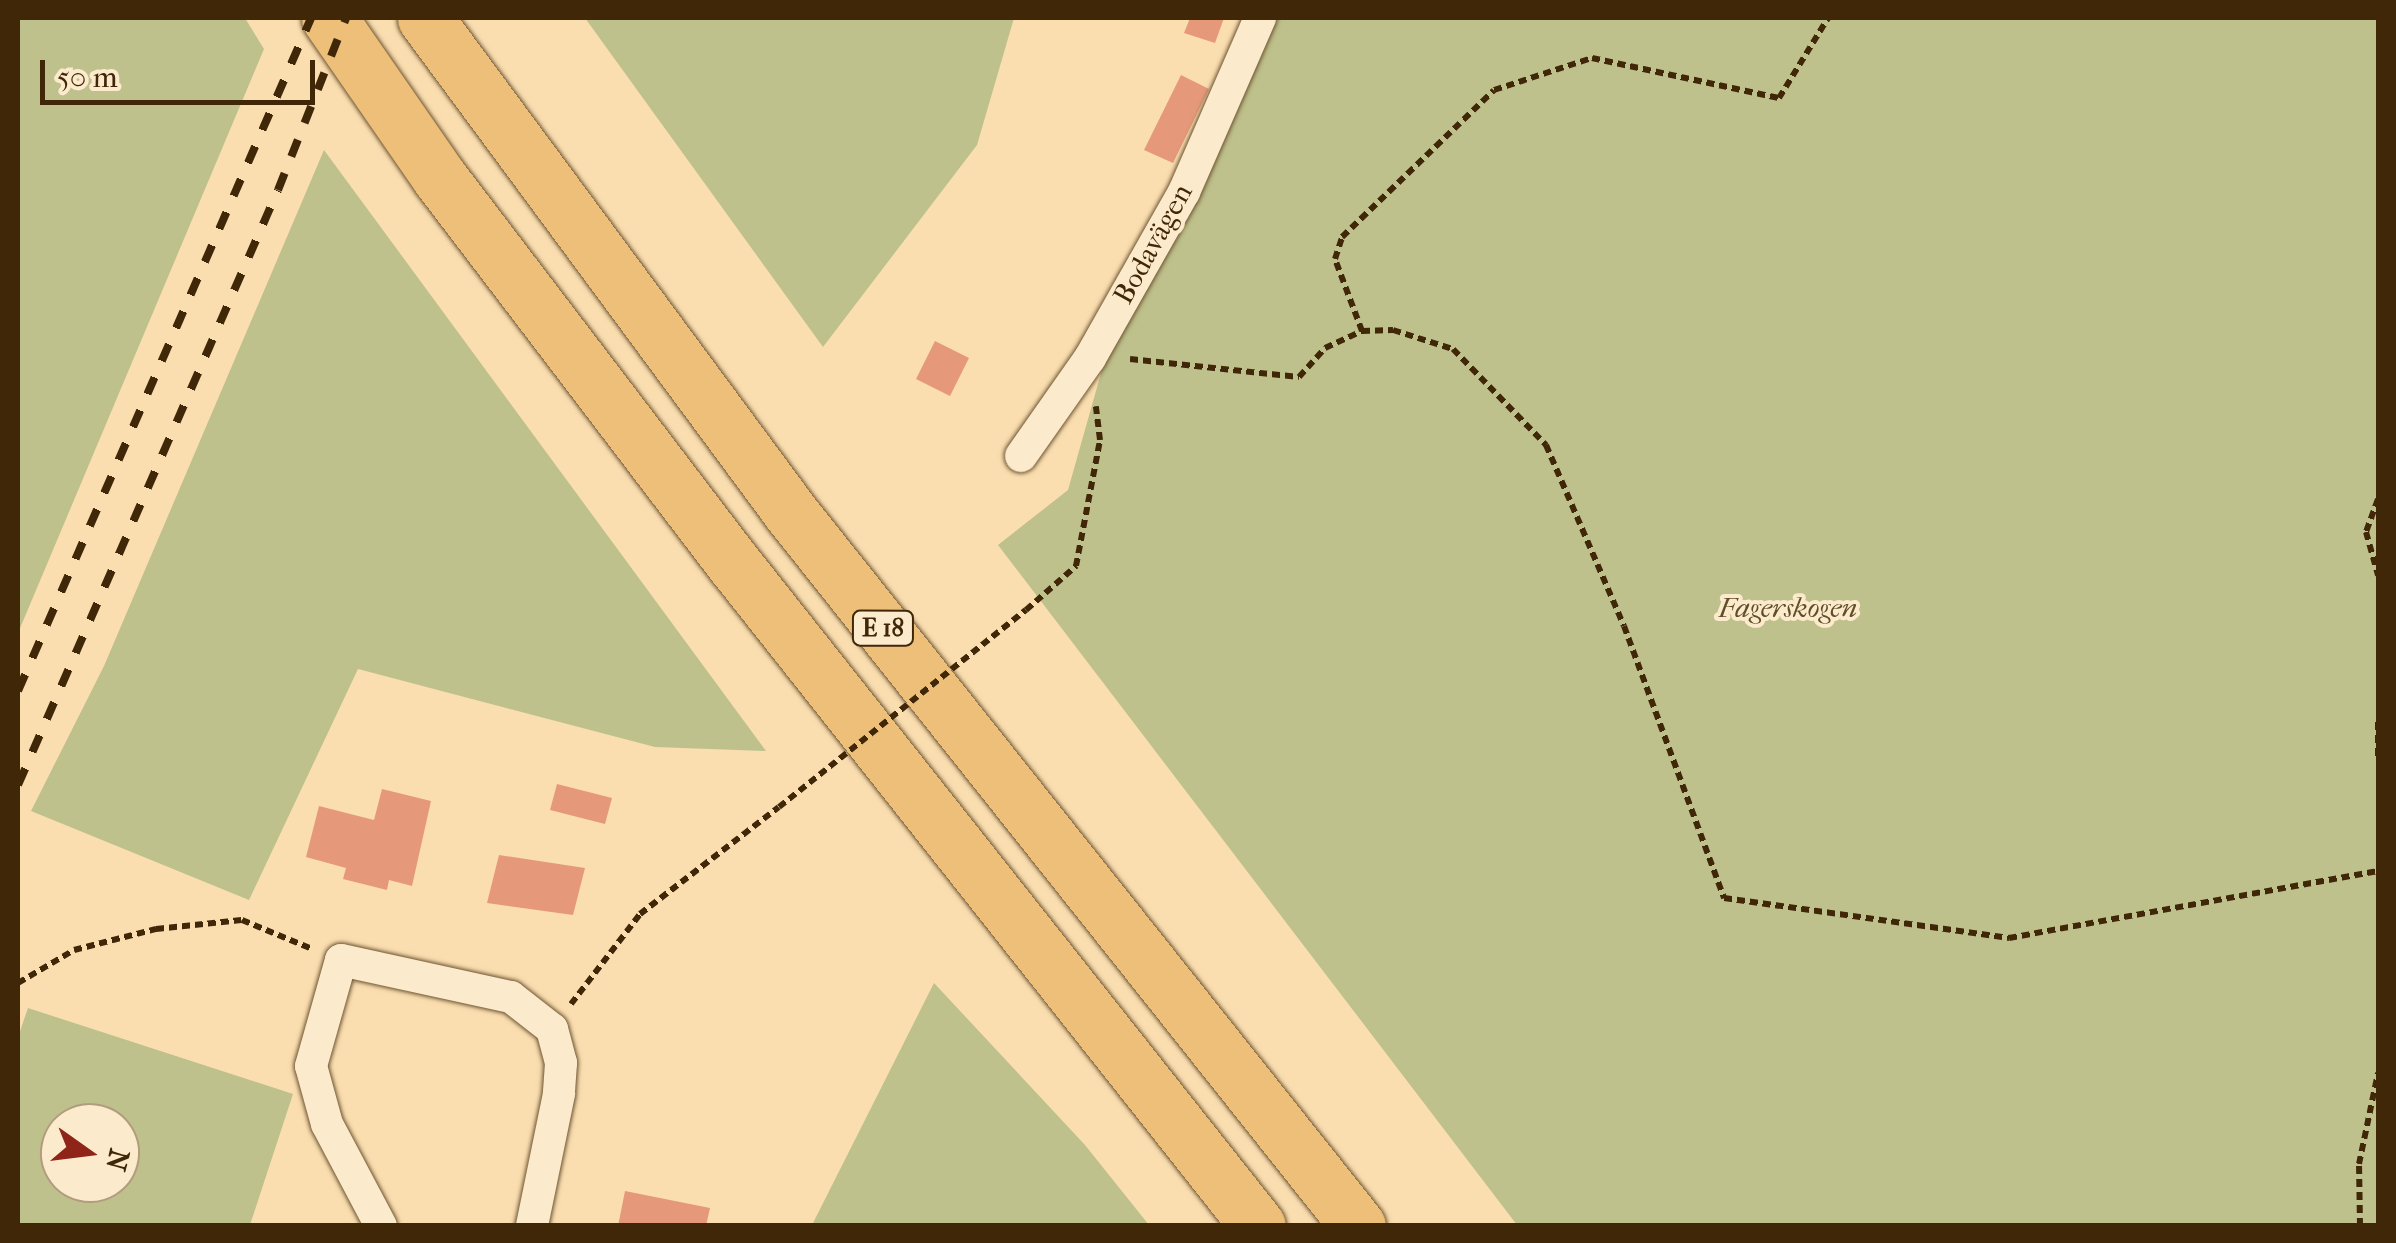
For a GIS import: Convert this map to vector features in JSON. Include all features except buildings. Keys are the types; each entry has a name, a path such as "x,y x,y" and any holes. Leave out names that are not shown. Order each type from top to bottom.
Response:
{"highway":[{"name":"E 18","path":"330,18 439,177 734,564 1258,1226"},
{"name":"E 18","path":"425,18 791,513 1358,1226"}],"street":[{"name":"Bodavägen","path":"1021,456 1090,358 1184,192 1260,18"},
{"path":"381,1226 327,1124 311,1066 341,960 511,997 552,1029 561,1063 558,1094 532,1226"}],"path":[{"path":"1362,331 1335,259 1342,238 1494,90 1592,58 1779,98 1828,18"},
{"path":"552,1029 640,914 1026,610 1076,566 1100,440 1090,358 1159,359 1299,377 1325,348 1362,331 1394,330 1452,349 1546,445 1624,626 1724,898 2009,938 2378,871"},
{"path":"2378,499 2366,532 2378,575"},
{"path":"2378,722 2378,758"},
{"path":"18,983 74,950 156,929 242,920 341,960"},
{"path":"2360,1226 2359,1164 2378,1073"}],"green space":[{"path":"18,18 245,18 264,49 18,633"},
{"path":"585,18 1014,18 977,145 823,347"},
{"name":"Fagerskogen","path":"1273,18 2378,18 2378,1225 1517,1225 998,545 1068,490 1103,366"},
{"path":"324,150 766,751 655,747 358,669 249,900 31,811 104,666"},
{"path":"934,983 1085,1145 1149,1225 812,1225"},
{"path":"28,1008 293,1094 250,1225 18,1225 18,1037"}],"railway":[{"path":"18,691 311,18"},
{"path":"18,785 278,190 346,18"}]}
